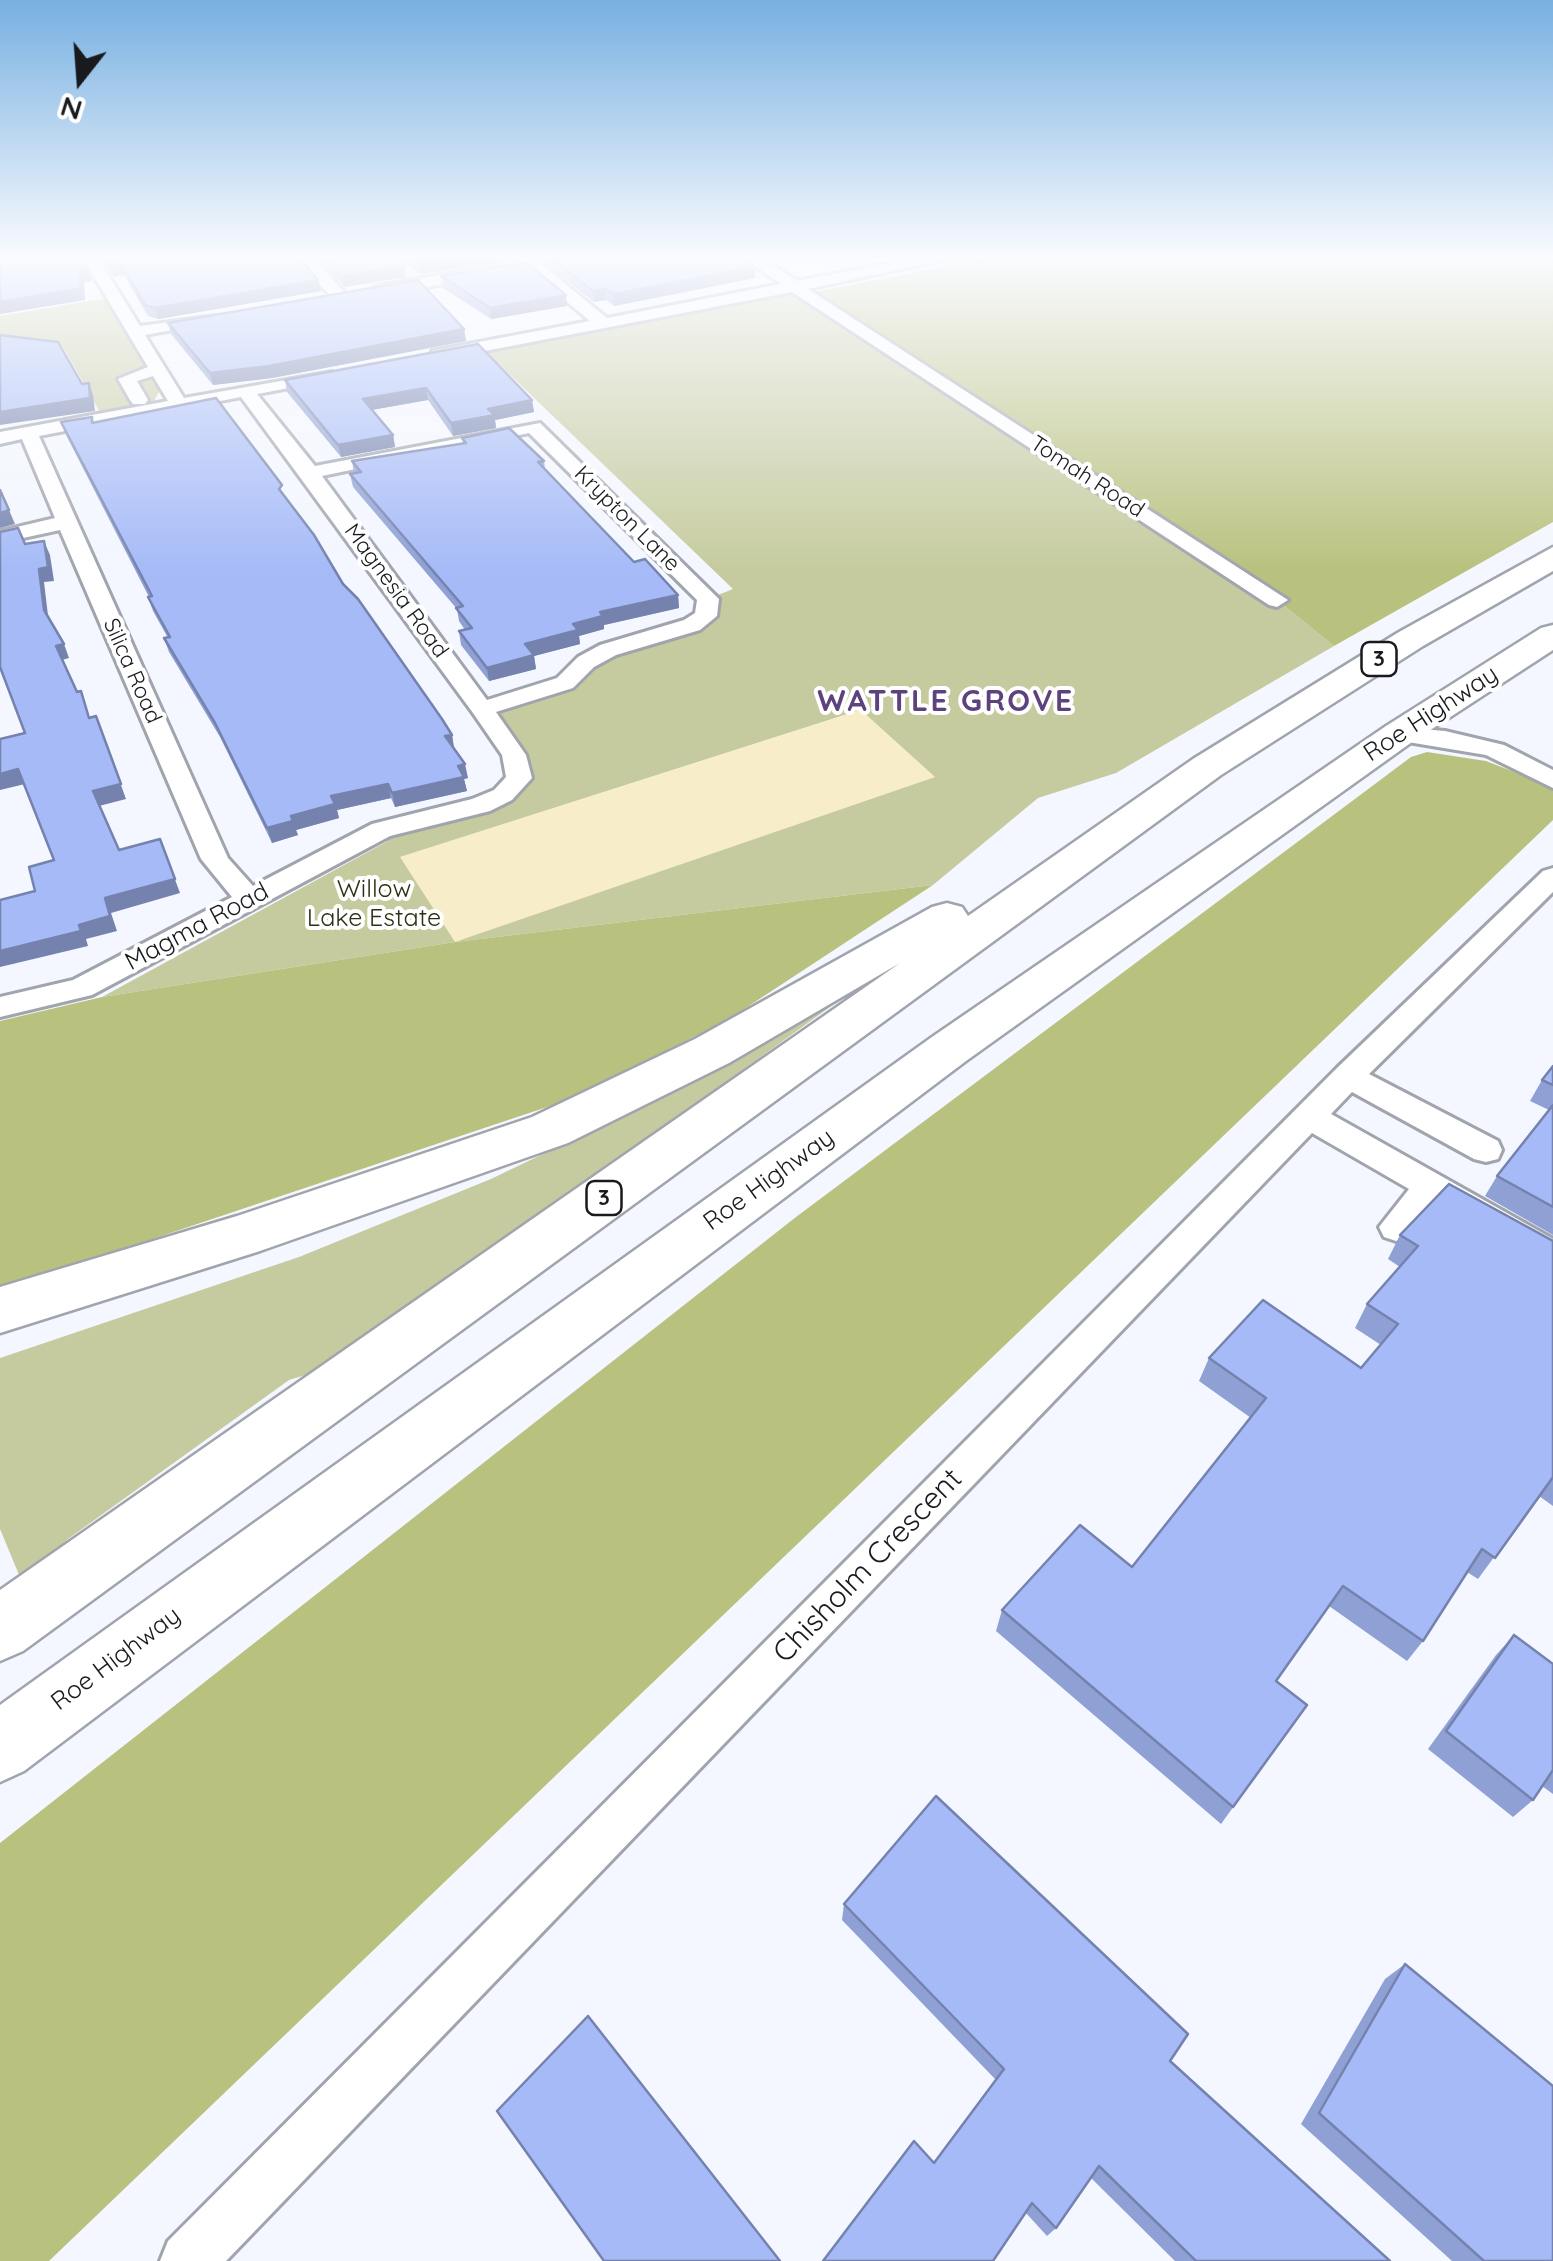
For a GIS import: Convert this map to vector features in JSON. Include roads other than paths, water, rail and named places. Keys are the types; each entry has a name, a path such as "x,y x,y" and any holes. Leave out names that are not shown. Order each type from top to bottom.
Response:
{"highway":[{"name":"3","path":"0,1629 1207,767 1412,639 1553,557"},
{"name":"Roe Highway","path":"0,1746 948,1049 1398,734 1553,635"},
{"path":"0,1310 241,1236 550,1130 712,1051 1207,767"}],"street":[{"path":"153,361 179,404"},
{"name":"Tomah Road","path":"906,361 1276,600"},
{"path":"139,400 127,379 159,369"},
{"path":"0,438 344,373"},
{"name":"Magnesia Road","path":"246,392 514,756 519,778 503,795"},
{"name":"Krypton Lane","path":"310,474 534,426 708,599 706,616 692,625 608,650 586,662 564,683 482,709"},
{"name":"Silica Road","path":"28,433 215,859 231,881 252,898"},
{"path":"0,536 66,522"},
{"path":"1398,734 1472,744 1542,773"},
{"name":"Magma Road","path":"0,1007 82,988 382,830 481,806 503,795"},
{"name":"Chisholm Crescent","path":"188,2261 1348,1076 1545,896"},
{"path":"1348,1076 1486,1150"},
{"path":"1309,1116 1553,1256"},
{"path":"1396,1227 1431,1186"}],"district":[{"name":"WATTLE GROVE","path":"946,702"}],"park label":[{"name":"Willow Lake Estate","path":"374,904"}]}
